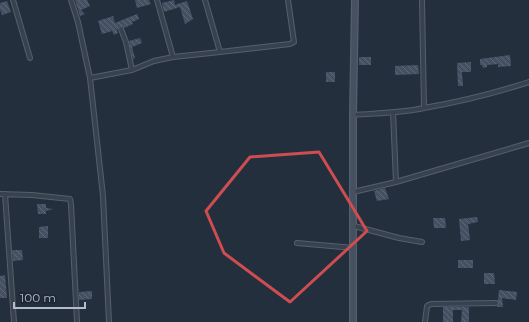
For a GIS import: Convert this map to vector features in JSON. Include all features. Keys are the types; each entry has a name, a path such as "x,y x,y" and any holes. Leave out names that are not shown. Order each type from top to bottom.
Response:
{"street":[{"path":"12,0 30,58"},
{"path":"71,0 78,22 90,78 103,196 109,322"},
{"path":"157,0 173,57"},
{"path":"205,0 220,52"},
{"path":"90,78 132,70 154,61 173,57 290,44 294,42 288,0"},
{"path":"353,322 353,115 355,0"},
{"path":"422,0 424,108"},
{"path":"121,29 126,42 132,70"},
{"path":"353,115 424,108 483,95 529,82"},
{"path":"393,112 396,182"},
{"path":"353,192 396,182 529,143"},
{"path":"14,322 2,194 68,198 70,200 77,322"},
{"path":"354,226 399,238 422,242"},
{"path":"297,243 354,248"},
{"path":"425,322 427,306 431,304 496,303"}],"highlighted area":[{"path":"319,152 367,231 290,302 224,253 206,211 250,157"}],"building":[{"path":"75,0 87,0 90,6 81,10 85,14 80,16"},
{"path":"135,0 149,0 151,4 137,8"},
{"path":"174,0 175,5 187,1 193,19 185,24 180,7 164,12 162,3"},
{"path":"7,1 11,12 2,15 0,3"},
{"path":"137,14 139,19 132,22 133,24 124,28 119,26 117,30 118,33 114,35 112,31 102,34 98,21 113,16 115,23"},
{"path":"140,38 142,43 132,47 135,58 133,59 129,41"},
{"path":"510,55 511,66 498,67 498,64 487,65 487,67 483,68 482,65 480,65 480,59"},
{"path":"359,57 371,57 371,65 359,65"},
{"path":"471,62 471,72 462,72 463,86 458,86 457,63"},
{"path":"418,65 419,74 395,75 395,66"},
{"path":"326,72 335,72 335,82 326,82"},
{"path":"385,188 389,199 377,201 374,191"},
{"path":"37,204 46,204 46,208 53,209 46,211 46,214 38,214"},
{"path":"477,217 478,222 468,224 470,240 461,241 459,219"},
{"path":"433,218 445,218 446,228 434,228"},
{"path":"48,226 48,238 39,238 39,227"},
{"path":"12,250 22,250 23,260 13,261"},
{"path":"458,260 473,260 473,268 458,268"},
{"path":"484,273 494,273 495,284 484,284"},
{"path":"5,275 7,298 0,298 0,276"},
{"path":"499,290 517,292 516,300 502,298 503,307 497,307 499,303"},
{"path":"92,291 92,299 79,300 79,292"},
{"path":"443,307 469,307 469,322 461,322 462,310 453,310 453,322 443,322"}]}
